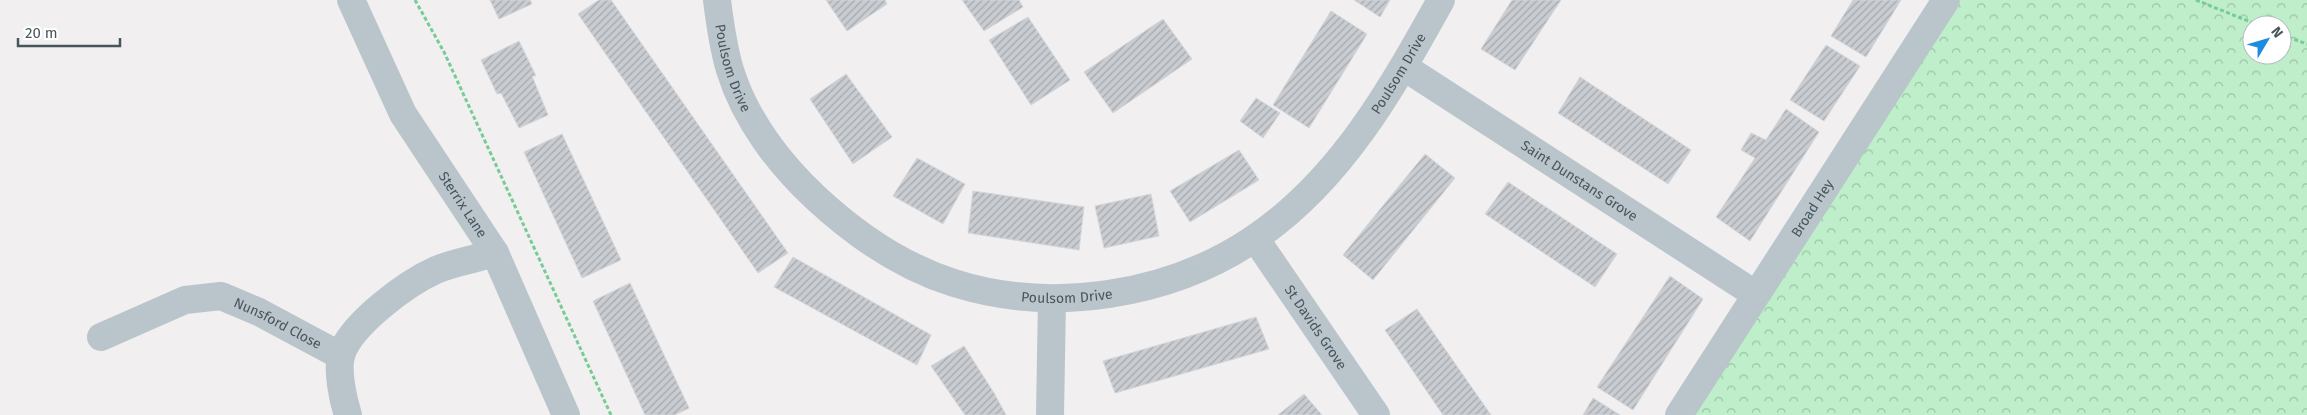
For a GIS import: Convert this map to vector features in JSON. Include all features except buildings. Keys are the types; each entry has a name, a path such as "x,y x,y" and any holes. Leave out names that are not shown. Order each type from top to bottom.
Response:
{"street":[{"name":"Sterrix Lane","path":"351,0 403,114 495,253 566,415"},
{"name":"Poulsom Drive","path":"717,0 721,32 731,72 747,110 767,142 796,179 838,219 877,246 908,264 954,283 1000,294 1052,299 1133,290 1169,279 1227,255 1255,238 1309,194 1335,166 1404,67 1440,0"},
{"name":"Broad Hey","path":"1678,415 1946,0"},
{"name":"Saint Dunstans Grove","path":"1404,67 1756,294"},
{"name":"St Davids Grove","path":"1255,238 1376,415"},
{"path":"348,415 342,397 341,356 354,334 374,313 406,288 437,270 495,253"},
{"name":"Nunsford Close","path":"101,336 184,300 221,296 259,312 341,356"},
{"path":"1050,415 1052,299"}],"path":[{"path":"415,0 444,52 611,415"},
{"path":"2196,0 2242,19"},
{"path":"2292,39 2307,44"}],"green space":[{"path":"1946,0 2307,0 2307,415 1679,415"}]}
